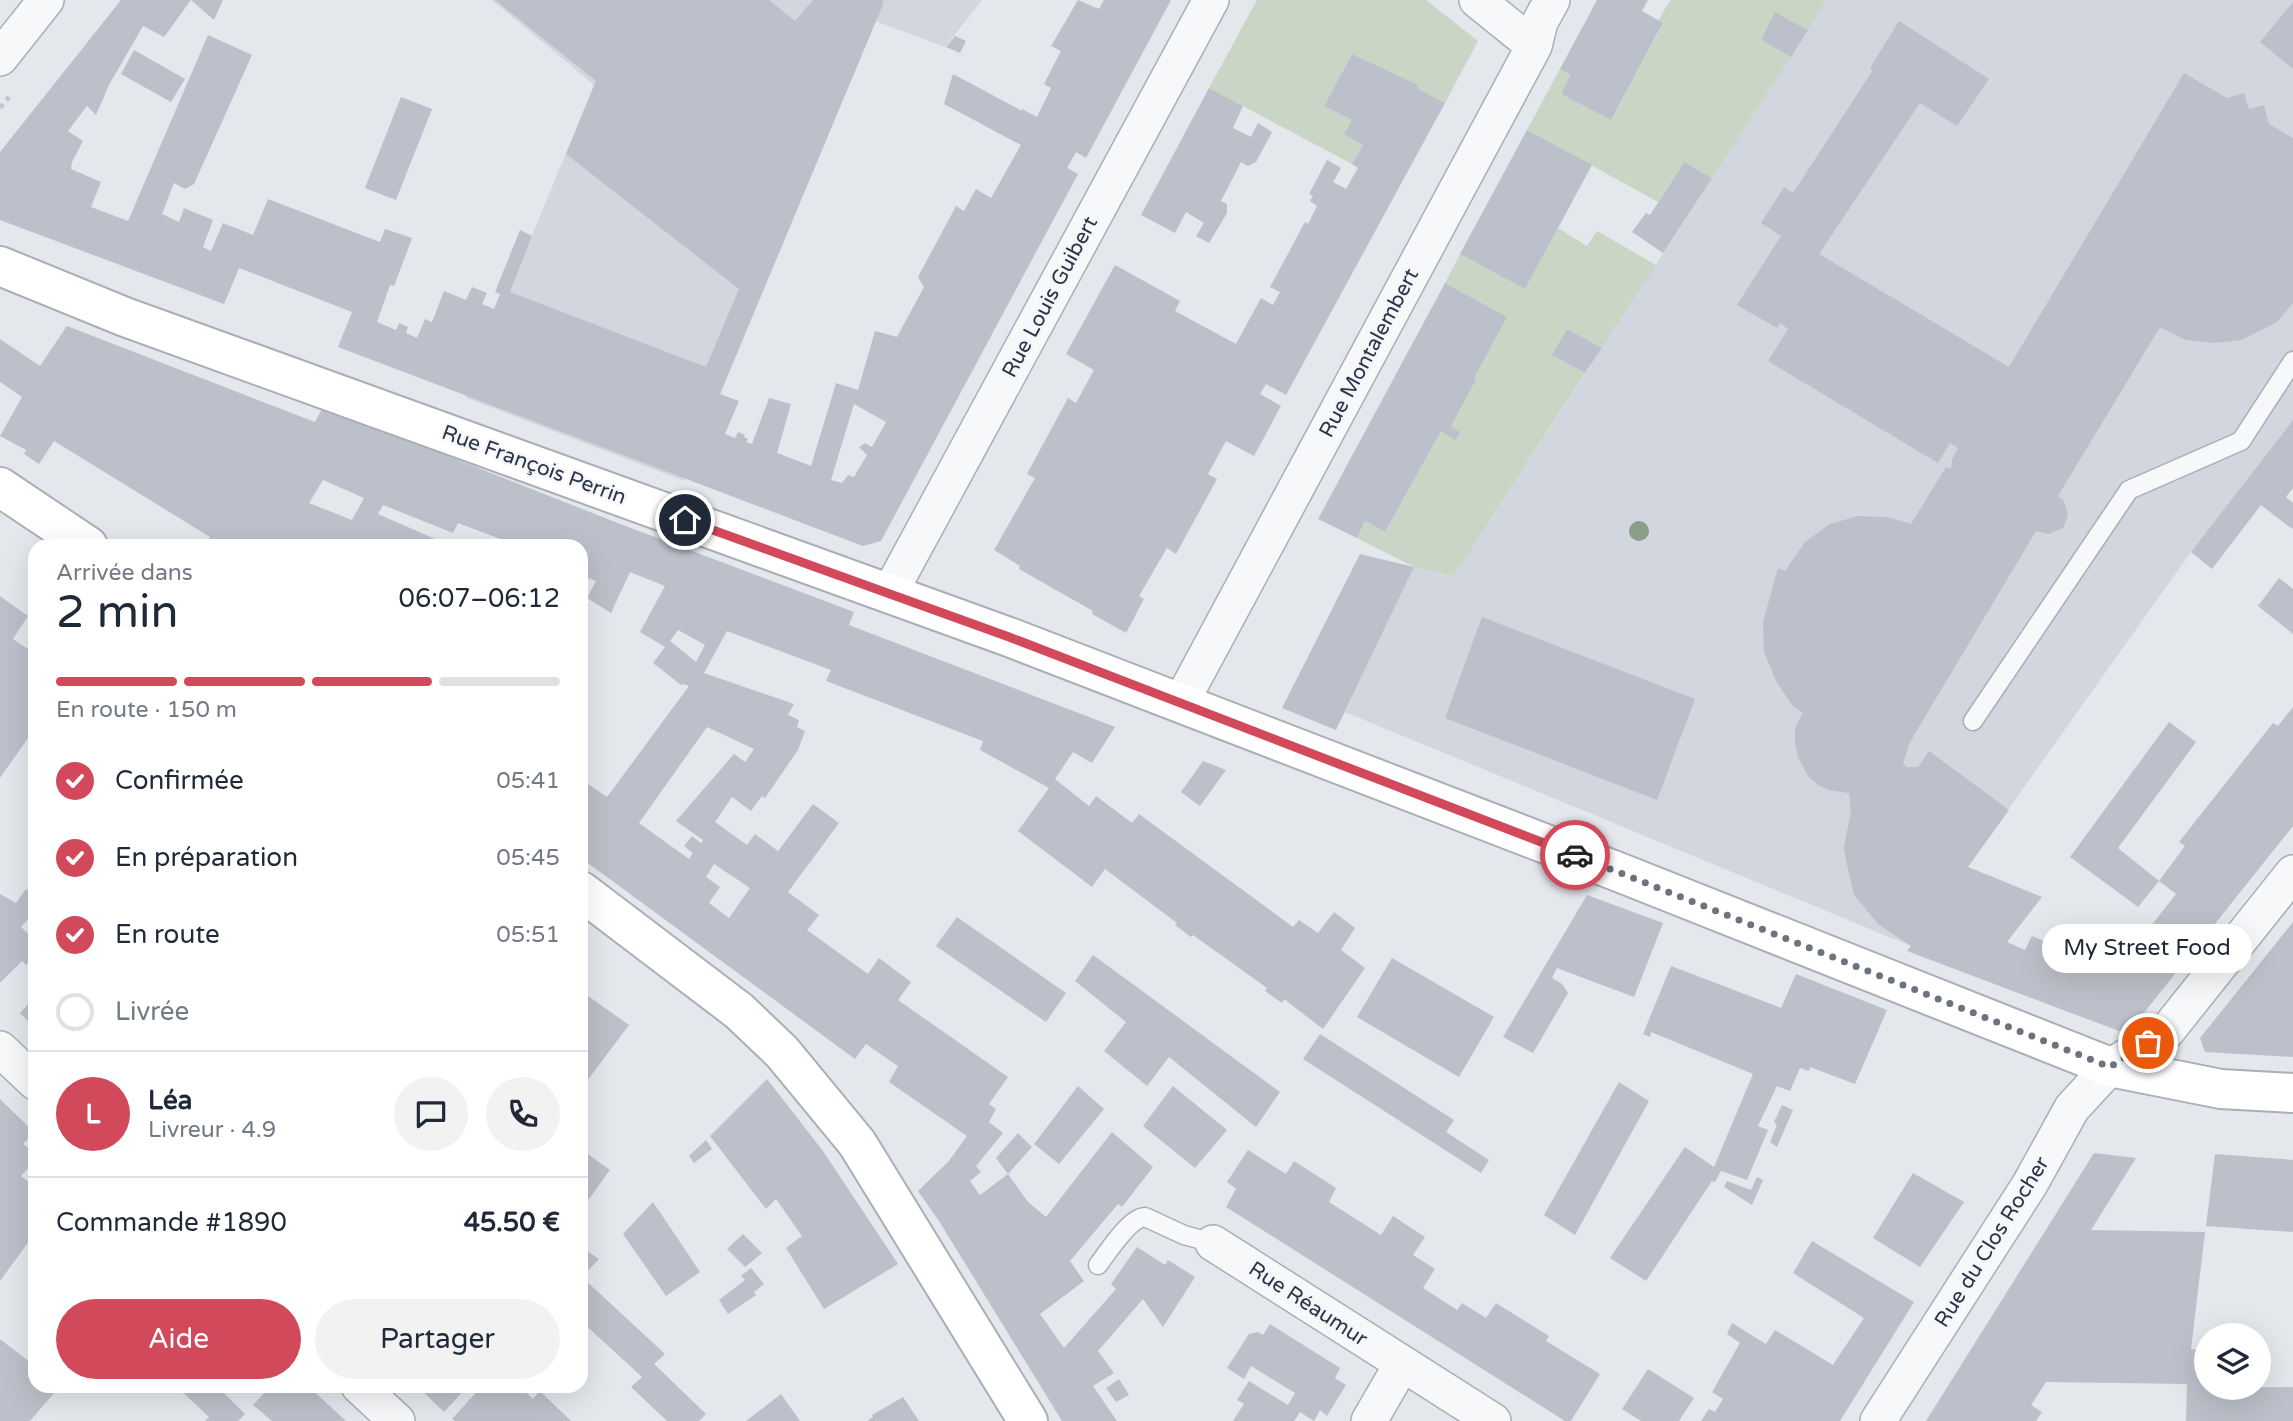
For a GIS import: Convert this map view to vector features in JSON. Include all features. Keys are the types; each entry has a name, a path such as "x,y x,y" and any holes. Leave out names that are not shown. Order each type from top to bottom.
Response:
{"main road":[{"name":"Rue François Perrin","path":"0,267 125,317 1009,637 1621,873 2110,1067 2221,1089 2293,1093"},
{"path":"0,487 78,539"},
{"path":"588,896 739,1011 782,1052 857,1143 1028,1421"}],"street":[{"path":"0,58 46,0"},
{"name":"Rue Louis Guibert","path":"889,594 1211,0"},
{"path":"1478,0 1534,46"},
{"name":"Rue Montalembert","path":"1180,704 1534,46 1540,22 1552,0"},
{"name":"Rue du Clos Rocher","path":"1878,1421 2030,1184 2073,1108 2110,1067 2167,1031 2293,873"},
{"path":"0,1049 28,1075"},
{"name":"Rue Réaumur","path":"1213,1243 1493,1421"},
{"path":"1369,1421 1402,1364"},
{"path":"367,1393 397,1421"}],"lane":[{"path":"1973,721 2129,491 2241,441 2293,360"},
{"path":"1098,1265 1131,1223 1139,1217 1213,1243"}],"shaded area":[{"path":"492,0 982,0 945,47 875,21 684,481 466,396 594,85"},
{"path":"1827,0 2293,0 2293,420 2191,552 1911,946 1345,712 1414,567 1454,576"}],"green space":[{"path":"1257,0 1426,0 1478,41 1445,103 1417,88 1417,85 1352,54 1324,106 1352,120 1363,145 1352,164 1209,88"},
{"path":"1670,0 1827,0 1808,30 1776,13 1761,40 1791,57 1712,178 1684,162 1658,202 1527,130 1560,69 1570,75 1561,94 1611,120 1663,24 1658,21"},
{"path":"1558,228 1587,246 1597,231 1656,265 1602,348 1567,329 1553,355 1585,373 1454,576 1414,567 1357,538 1365,521 1385,532 1441,431 1455,439 1460,432 1451,426 1506,317 1445,283 1460,254 1525,289"}],"building":[{"path":"121,0 191,0 164,37 143,26 109,85 96,115 87,106 68,131 83,141 71,169 101,182 91,207 128,221 208,35 252,55 194,184 185,189 174,183 162,214 179,222 184,208 213,220 203,247 211,251 223,223 253,235 268,199 380,242 385,229 412,238 394,286 390,285 377,322 396,330 399,323 408,327 406,333 417,338 425,319 432,322 444,291 466,300 472,287 487,293 482,304 494,309 500,294 495,292 520,230 532,236 510,292 706,367 739,289 566,154 596,81 495,0 769,0 795,21 813,0 882,0 884,2 720,394 739,401 725,434 735,438 738,432 745,435 748,439 746,442 752,444 769,398 791,404 777,453 811,466 836,383 858,390 875,331 897,337 924,287 918,277 956,206 964,211 976,189 991,198 1021,145 944,104 953,74 1037,117 1051,88 1044,84 1061,51 1051,46 1078,0 1099,9 1104,0 1171,0 1086,158 1076,152 1067,168 1078,174 881,541 863,546 338,347 352,312 239,268 224,304 0,220 0,152","holes":["854,404 886,422 872,447 865,443 859,447 867,455 854,477 848,475 842,483 831,480"]},
{"path":"191,0 223,0 214,20"},
{"path":"1597,0 1648,0 1642,11 1663,23 1611,120 1561,94 1570,75 1560,69"},
{"path":"2293,2 2293,69 2260,42"},
{"path":"1775,12 1808,30 1791,57 1761,40"},
{"path":"1899,21 1989,79 1957,126 1920,103 1819,254 2009,367 2184,73 2227,98 2244,93 2249,109 2264,105 2269,124 2293,138 2293,303 2277,322 2241,340 2215,343 2185,340 2160,327 2058,496 2064,501 2068,515 2063,528 2049,534 2036,531 1910,742 1903,763 1907,767 1918,767 1929,751 2009,810 1968,867 2042,897 2007,942 2025,950 2032,936 2105,966 2115,953 2125,959 2176,894 2159,881 2185,846 2179,842 2273,723 2278,726 2293,707 2293,826 2127,1034 1907,951 1911,946 1878,924 1854,895 1847,865 1844,847 1851,811 1849,793 1829,790 1808,776 1798,757 1795,743 1795,728 1803,713 1793,706 1777,683 1764,652 1763,622 1778,568 1785,571 1805,542 1830,524 1858,516 1888,517 1911,524 1946,467 1951,469 1952,459 1958,448 1950,443 1938,463 1768,361 1788,329 1780,323 1777,328 1737,305 1781,236 1761,223 1784,187 1793,193 1873,70 1870,68"},
{"path":"955,36 966,41 960,53 946,47"},
{"path":"134,50 185,79 171,102 121,74"},
{"path":"1352,54 1418,85 1417,88 1445,103 1286,395 1266,384 1260,394 1281,406 1254,456 1226,441 1208,474 1217,479 1176,554 1167,548 1139,596 1144,599 1126,633 1019,569 1020,566 994,550 1035,478 1027,474 1068,398 1076,403 1094,370 1066,354 1115,265 1180,301 1175,311 1236,344 1261,298 1273,305 1280,292 1270,287 1305,222 1308,224 1317,206 1310,201 1313,196 1309,194 1327,160 1341,168 1333,182 1346,189 1358,168 1352,164 1363,145 1344,134 1352,120 1324,106"},
{"path":"1209,88 1243,106 1233,128 1251,137 1258,123 1272,132 1256,162 1248,166 1241,162 1221,201 1227,204 1227,213 1209,243 1196,236 1204,223 1186,212 1175,233 1141,215"},
{"path":"401,97 432,109 396,200 365,188"},
{"path":"1527,130 1592,165 1525,289 1460,254"},
{"path":"1684,162 1712,178 1663,253 1632,232 1646,213 1650,215"},
{"path":"1445,283 1507,317 1451,426 1460,432 1455,440 1441,431 1385,532 1365,521 1357,538 1318,519"},
{"path":"67,326 315,422 323,407 854,612 849,625 1115,727 1092,763 1073,752 1055,779 1089,806 1096,796 1132,823 1139,814 1293,927 1299,920 1318,933 1334,912 1355,928 1341,950 1365,968 1323,1029 1284,999 1282,1003 1265,991 1267,988 1193,935 1191,937 1175,925 1177,923 1105,869 1092,887 1018,831 1049,788 980,750 983,741 826,681 831,670 727,631 704,673 794,704 788,715 799,720 797,727 805,731 798,750 765,798 762,796 751,811 732,797 715,822 747,845 755,834 778,851 813,804 839,823 788,892 819,915 807,930 868,974 879,958 911,982 898,1000 1008,1077 989,1104 996,1109 989,1122 1003,1133 976,1166 981,1172 970,1181 980,1195 1008,1174 1028,1202 1046,1217 1112,1132 1153,1167 1122,1207 1118,1204 1070,1261 1084,1281 1040,1314 1064,1348 1116,1289 1111,1284 1137,1247 1165,1265 1168,1260 1195,1277 1163,1327 1143,1299 1098,1351 1114,1373 1093,1386 1117,1421 1062,1421 918,1191 949,1161 967,1136 889,1082 898,1066 866,1044 855,1059 588,863 588,784 607,797 689,686 681,685 653,663 665,647 640,632 665,586 630,572 611,613 588,599 596,581 588,578 588,539 500,539 458,523 453,533 383,505 378,514 435,539 209,539 210,537 54,441 39,464 24,454 26,450 0,436 22,397 0,382 0,339 40,366","holes":["323,480 364,498 352,520 309,503","678,630 705,645 696,662 670,641","707,727 754,749 745,762 734,754 676,821 703,840 701,843 692,836 684,846 693,853 689,859 639,823","714,864 750,888 729,918 709,903 720,887 706,877"]},
{"path":"1567,329 1602,348 1585,373 1552,355"},
{"path":"2293,420 2293,488 2286,497 2293,503 2292,529 2261,505 2212,569 2191,552"},
{"path":"1360,554 1414,567 1336,730 1282,708"},
{"path":"2279,578 2293,589 2293,634 2258,606"},
{"path":"0,596 28,616 13,639 28,649 28,738 0,778"},
{"path":"1482,617 1695,699 1657,800 1445,718"},
{"path":"2169,722 2196,742 2118,848 2159,881 2138,907 2070,857"},
{"path":"1203,761 1226,770 1200,806 1181,792"},
{"path":"26,889 28,919 21,927 28,934 28,963 26,965 22,961 0,983 0,894 16,903"},
{"path":"1587,895 1663,923 1634,997 1557,968 1552,978 1562,984 1568,993 1533,1053 1503,1037"},
{"path":"957,917 1066,993 1046,1022 936,946"},
{"path":"2293,922 2293,1057 2205,1052 2200,1038"},
{"path":"1093,955 1280,1092 1256,1127 1169,1057 1147,1086 1104,1051 1126,1022 1075,981"},
{"path":"1392,958 1494,1017 1459,1077 1357,1017"},
{"path":"1671,966 1781,1008 1796,974 1887,1010 1855,1084 1810,1067 1809,1071 1800,1068 1790,1091 1777,1086 1758,1126 1768,1130 1747,1180 1721,1171 1646,1281 1610,1258 1685,1147 1714,1167 1753,1074 1651,1032 1650,1037 1643,1034"},
{"path":"588,996 629,1025 588,1080"},
{"path":"28,1004 28,1021 20,1013"},
{"path":"1320,1034 1454,1120 1446,1132 1489,1160 1481,1173 1303,1059"},
{"path":"767,1079 823,1151 898,1264 824,1309 786,1248 802,1236 776,1199 766,1209 710,1136"},
{"path":"1619,1082 1649,1101 1575,1235 1544,1215"},
{"path":"1078,1086 1104,1109 1059,1164 1034,1144"},
{"path":"1173,1086 1227,1130 1195,1168 1143,1126"},
{"path":"0,1099 28,1126 28,1139 23,1144 28,1148 28,1168 21,1176 28,1182 28,1243 0,1281"},
{"path":"1782,1105 1793,1110 1777,1147 1770,1142 1777,1125 1774,1122"},
{"path":"1018,1133 1032,1147 1008,1174 996,1158"},
{"path":"706,1140 712,1149 694,1163 689,1156"},
{"path":"1248,1150 1286,1174 1294,1161 1336,1188 1329,1202 1381,1235 1393,1216 1425,1237 1413,1255 1435,1269 1423,1288 1457,1310 1462,1303 1486,1318 1496,1303 1549,1336 1546,1341 1600,1374 1571,1421 1565,1421 1226,1207 1236,1189 1227,1182"},
{"path":"2094,1153 2136,1158 2091,1230 2205,1232 2191,1349 2194,1349 2194,1400 2271,1400 2271,1387 2293,1387 2293,1421 2186,1421 2187,1384 2046,1382 2031,1405 2042,1412 2036,1421 1926,1421"},
{"path":"588,1154 610,1170 588,1200"},
{"path":"2215,1154 2293,1160 2293,1232 2206,1226"},
{"path":"1913,1173 1964,1202 1920,1267 1873,1238"},
{"path":"1757,1177 1763,1180 1752,1205 1724,1187 1727,1181 1751,1190"},
{"path":"653,1202 700,1272 666,1296 623,1234"},
{"path":"743,1234 762,1253 745,1267 727,1249"},
{"path":"1812,1241 1914,1302 1840,1421 1701,1421 1709,1409 1715,1412 1723,1399 1712,1392 1740,1343 1727,1334 1732,1323 1766,1344 1775,1330 1833,1365 1864,1318 1793,1273"},
{"path":"588,1252 599,1259 588,1271"},
{"path":"751,1268 764,1284 754,1292 756,1295 728,1314 719,1300 745,1280 741,1276"},
{"path":"588,1283 665,1354 654,1364 706,1414 699,1421 667,1421 631,1387 642,1377 588,1327"},
{"path":"1270,1324 1340,1368 1335,1378 1346,1385 1327,1416 1320,1410 1314,1421 1300,1412 1294,1421 1233,1421 1244,1404 1237,1400 1249,1381 1288,1405 1295,1393 1251,1366 1244,1379 1227,1368 1249,1334 1258,1332 1263,1335"},
{"path":"0,1339 28,1361 28,1393 54,1393 30,1421 0,1421"},
{"path":"1648,1369 1694,1398 1679,1421 1641,1421 1622,1409"},
{"path":"1119,1379 1129,1395 1116,1402 1106,1388"},
{"path":"183,1393 224,1393 245,1414 238,1421 205,1421 209,1417"},
{"path":"264,1393 316,1393 346,1421 272,1421 253,1405"},
{"path":"424,1393 462,1393 444,1412"},
{"path":"476,1393 527,1393 533,1399 538,1393 542,1393 571,1421 455,1421 452,1419"},
{"path":"781,1394 800,1421 746,1421"},
{"path":"903,1397 919,1421 867,1421 872,1415"}],"way so far":[{"path":"1575,855 2110,1067 2148,1043"}],"place":[{"name":"My Street Food","path":"2148,1043"}],"route":[{"path":"685,520 1009,637 1575,855"}]}
